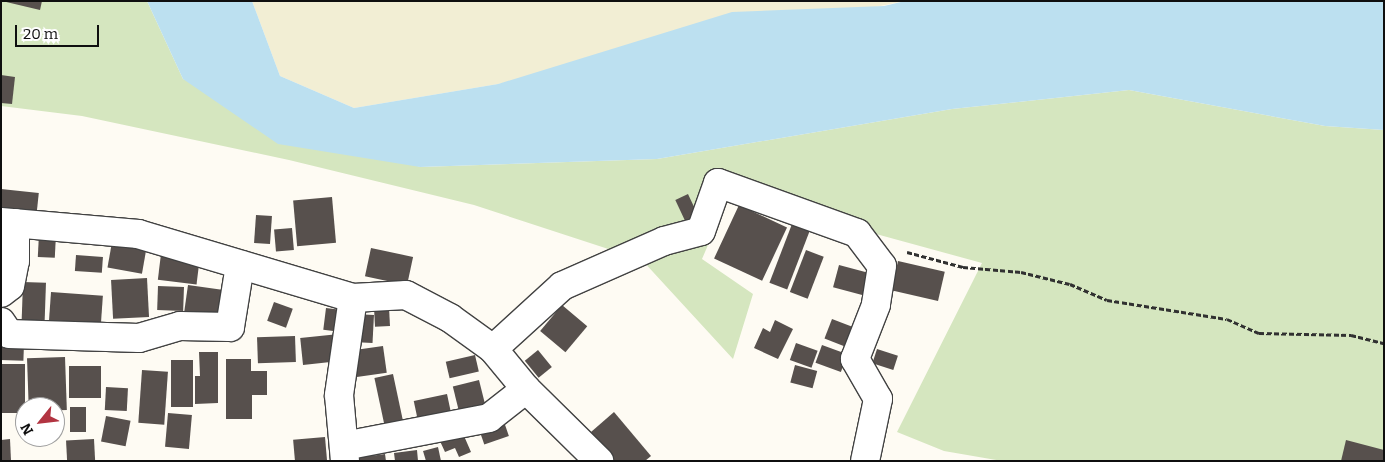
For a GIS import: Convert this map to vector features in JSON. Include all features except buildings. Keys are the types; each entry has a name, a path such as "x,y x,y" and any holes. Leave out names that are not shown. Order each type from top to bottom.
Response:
{"street":[{"path":"493,349 562,286 664,241 701,230 718,183 857,233 882,266 876,305 855,359 878,399 865,461"},
{"path":"1,293 10,286 15,261 8,223 138,234 200,250 240,265 353,298 406,295 450,318 493,349 526,389 599,461"},
{"path":"1,322 9,334 139,338 180,326 230,327 240,265"},
{"path":"353,298 339,395 344,453 489,418 526,389"}],"path":[{"path":"882,266 894,249 963,267 1021,272 1070,284 1107,300 1227,319 1259,333 1351,335 1384,343"}],"shaded area":[{"path":"252,1 905,1 498,84 354,108 280,76"}],"green space":[{"path":"1,1 147,1 183,79 420,167 657,159 952,109 1129,90 1325,126 1384,130 1384,461 1002,461 944,451 897,432 982,263 730,194 702,259 753,294 733,359 642,260 474,205 289,160 82,116 1,106"}],"water":[{"path":"147,1 252,1 280,76 354,108 498,84 732,12 884,6 905,1 1384,1 1384,130 1325,126 1129,90 952,109 657,159 420,167 278,144 183,79"}]}
